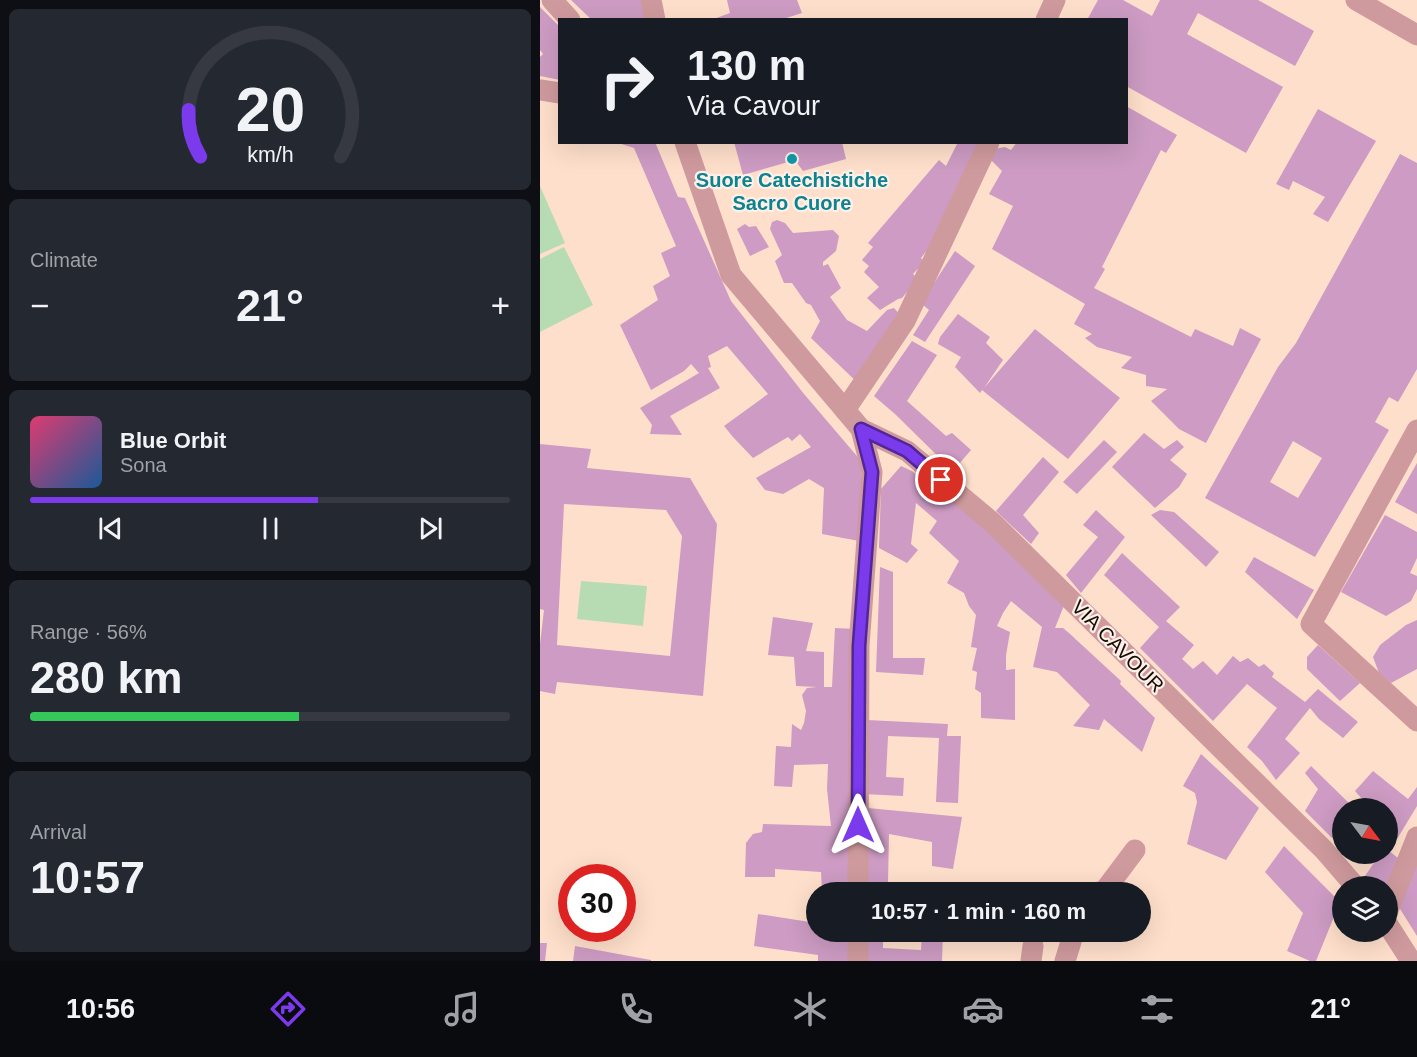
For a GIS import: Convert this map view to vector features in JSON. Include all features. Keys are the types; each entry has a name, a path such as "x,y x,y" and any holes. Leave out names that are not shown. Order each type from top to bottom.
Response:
{"street":[{"path":"552,0 568,18"},
{"path":"651,0 655,18"},
{"path":"1047,18 1055,0"},
{"path":"1356,0 1417,35"},
{"path":"540,90 558,93"},
{"path":"687,144 731,275 861,429 872,472 859,646 858,882"},
{"path":"845,410 905,321 987,144"},
{"name":"VIA CAVOUR","path":"861,429 907,451 993,523 1324,850 1346,876"},
{"path":"1417,430 1311,624 1417,721"},
{"path":"1398,885 1417,837"},
{"path":"1111,882 1135,850"},
{"path":"1398,941 1411,961"},
{"path":"858,942 858,961"},
{"path":"1065,961 1071,942"}],"green space":[{"path":"540,186 565,243 540,254"},
{"path":"564,247 593,305 540,332 540,259"},
{"path":"581,581 647,586 643,626 577,619"}],"building":[{"path":"571,0 642,0 646,18 590,18"},
{"path":"727,0 797,0 802,13 786,18 716,18 730,13"},
{"path":"1098,0 1123,0 1152,16 1160,0 1258,0 1314,31 1295,66 1198,13 1187,34 1283,87 1246,153 1128,87 1128,18 1088,18"},
{"path":"540,7 558,25 558,80 540,76 540,57 543,54 540,50"},
{"path":"1128,107 1177,135 1166,153 1161,150 1102,267 1105,269 1094,288 1191,337 1195,329 1233,346 1240,328 1261,339 1206,443 1179,429 1151,401 1167,389 1146,386 1146,375 1121,368 1132,357 1097,347 1085,338 1092,334 1074,324 1085,304 992,249 1013,206 989,194 1002,171 990,159 994,149 1005,147 1011,150 1016,144 1128,144"},
{"path":"1318,109 1376,141 1328,222 1313,214 1325,197 1293,181 1289,190 1276,184"},
{"path":"621,144 656,144 678,197 685,198 731,301 804,394 862,462 859,541 822,534 824,488 809,479 783,494 765,490 756,478 811,447 800,434 792,441 788,437 753,458 733,437 724,426 768,394 727,346 708,356 711,367 708,368 720,388 670,416 682,435 650,434 652,425 640,408 699,373 691,364 684,371 651,390 620,325 658,300 653,286 670,276 661,253 676,246 634,148"},
{"name":"Suore Catechistiche Sacro Cuore","path":"735,144 842,144 846,159 803,171 795,160 743,175"},
{"path":"957,144 978,144 939,235 921,258 924,262 913,274 918,279 902,298 880,310 867,298 879,287 864,272 869,266 862,260 873,247 868,243 939,160 946,166"},
{"path":"1400,154 1417,163 1417,369 1398,402 1389,397 1375,422 1389,430 1315,557 1205,498 1278,367 1296,343","holes":["1293,441 1322,458 1298,498 1270,482"]},
{"path":"777,220 785,223 793,233 833,230 839,236 836,251 823,262 823,266 828,264 841,288 830,297 847,320 867,331 887,310 894,308 902,317 861,386 811,338 820,321 811,305 806,303 792,283 784,283 775,261 782,255 770,229 772,222"},
{"path":"745,224 749,227 756,226 769,247 750,256 737,229"},
{"path":"955,251 975,266 925,342 913,335 929,310 921,303"},
{"path":"958,314 990,337 986,343 1003,360 984,388 1035,329 1120,398 1068,459 982,390 980,393 955,367 961,357 938,344 940,337"},
{"path":"912,341 937,355 907,401 946,436 952,433 971,450 953,471 874,396"},
{"path":"1144,433 1164,449 1177,440 1184,447 1170,460 1187,474 1179,487 1155,508 1112,467"},
{"path":"1104,440 1117,452 1077,494 1063,482"},
{"path":"540,444 591,449 587,468 690,478 717,524 703,696 557,682 555,694 540,691 540,644 544,610 540,609","holes":["564,504 666,510 682,536 670,656 557,645"]},
{"path":"1043,457 1059,472 1023,515 1039,533 1031,544 996,511"},
{"path":"1417,463 1417,514 1395,502"},
{"path":"901,466 912,471 952,502 956,498 1065,603 1055,628 1063,628 1070,634 1121,681 1120,684 1155,718 1142,752 1104,719 1099,730 1073,726 1090,705 1057,672 1033,667 1042,627 1011,601 997,626 1010,632 1006,670 1015,669 1015,720 981,718 981,693 975,689 977,672 972,670 977,648 971,647 976,615 969,606 964,593 947,583 959,561 929,533 937,521 916,503 911,544 918,550 907,563 879,548 881,489"},
{"path":"1096,510 1125,537 1081,593 1066,575 1098,537 1083,525"},
{"path":"1160,510 1174,512 1219,552 1206,567 1151,515"},
{"path":"1385,515 1417,532 1417,558 1410,573 1417,576 1417,589 1411,601 1386,616 1341,592"},
{"path":"1122,553 1180,607 1166,621 1194,645 1182,659 1193,669 1203,661 1217,675 1233,656 1240,662 1248,658 1259,667 1264,664 1274,673 1272,677 1305,702 1318,689 1358,722 1343,738 1319,719 1310,708 1285,739 1300,753 1276,780 1262,761 1247,747 1277,708 1247,684 1213,721 1140,648 1159,627 1104,575"},
{"path":"1254,557 1314,590 1297,619 1245,572"},
{"path":"880,567 893,572 893,658 925,658 923,675 876,672"},
{"path":"773,617 813,623 806,651 824,652 824,687 832,687 835,628 856,629 851,882 822,882 821,872 775,869 775,877 745,877 746,843 753,834 762,832 763,824 831,826 827,789 828,764 794,765 792,787 774,786 776,746 791,747 792,724 801,730 804,723 806,711 802,695 807,688 817,687 796,686 794,657 768,655"},
{"path":"1417,620 1417,669 1391,683 1379,673 1373,657 1380,645 1406,625"},
{"path":"1318,645 1360,683 1340,701 1307,669 1307,657"},
{"path":"867,720 948,724 947,736 961,736 958,803 936,802 939,738 888,736 886,777 904,778 903,796 864,794"},
{"path":"1201,754 1259,808 1226,860 1187,844 1197,802 1195,793 1183,786"},
{"path":"1311,766 1344,798 1332,798 1332,838 1305,811 1318,789 1305,773"},
{"path":"1373,771 1408,799 1417,787 1417,806 1398,837 1398,798 1361,798 1355,791"},
{"path":"868,808 962,817 953,869 932,866 932,842 889,834 888,882 866,882"},
{"path":"1284,846 1332,894 1332,922 1316,961 1310,961 1287,951 1303,913 1265,872"},
{"path":"1417,853 1417,936 1398,906 1398,894"},
{"path":"1398,858 1403,862 1394,876 1365,876 1373,864 1398,864"},
{"path":"758,914 806,921 806,942 851,942 852,961 818,961 818,955 754,946"},
{"path":"866,942 883,942 883,948 921,950 921,942 943,942 942,961 867,961"},
{"path":"540,943 547,943 545,961 540,961"},
{"path":"575,946 651,960 651,961 573,961"}],"place":[{"name":"Suore Catechistiche Sacro Cuore","path":"792,159"}],"route":[{"path":"858,825 859,646 872,472 861,429 907,451 941,480"}]}
